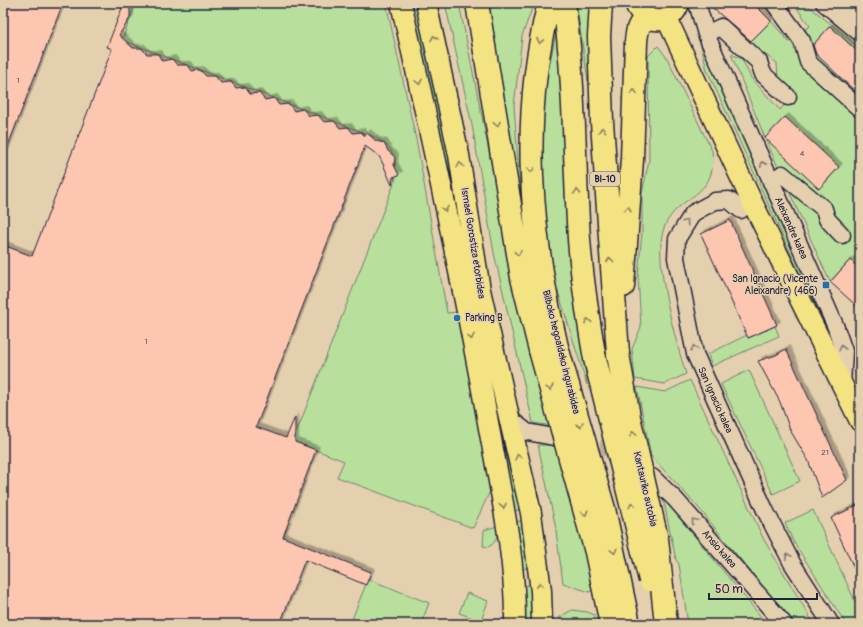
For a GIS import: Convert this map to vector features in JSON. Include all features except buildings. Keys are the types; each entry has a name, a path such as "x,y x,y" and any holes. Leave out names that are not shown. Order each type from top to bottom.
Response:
{"highway":[{"path":"468,3 493,101"},
{"path":"477,3 522,278 548,349 612,624"},
{"name":"Bilboko hegoaldeko ingurabidea","path":"549,3 533,87 530,132 531,170 539,255 545,298 548,349 604,509 629,624"},
{"path":"564,3 571,65 579,239 585,298 595,359 661,624"},
{"name":"BI-10","path":"601,3 599,36 602,122 615,330"},
{"path":"615,330 624,282 632,159 636,42 640,24 642,20 650,14"},
{"name":"Kantauriko autobia","path":"615,330 629,417 657,539 666,624"}],"main road":[{"name":"Ismael Gorostiza etorbidea","path":"401,3 480,380 507,531 515,601 515,624"},
{"name":"Ismael Gorostiza etorbidea","path":"426,3 459,154 480,290 531,513 540,591 542,624"},
{"path":"678,3 677,8 650,14 688,62 754,204 850,392 860,421"}],"street":[{"name":"Aleixandre kalea","path":"696,3 706,34 835,325 844,351 850,392"},
{"path":"774,3 802,41 808,62 860,109"},
{"path":"824,3 860,33"},
{"path":"837,14 855,7 860,12"},
{"path":"706,34 721,27 759,62 763,74 788,97"},
{"path":"771,182 782,174 824,209 827,219 842,235"},
{"name":"San Ignacio kalea","path":"741,210 729,200 715,200 693,213 684,225 677,239 676,258 685,309 695,354 701,370 765,510 792,563 831,624"},
{"path":"509,418 527,432 559,438"},
{"name":"Ansio kalea","path":"652,476 675,499 784,624"}],"green space":[{"path":"136,3 386,3 417,144 447,313 457,312 491,489 473,528 337,477 344,461 293,441 393,186 395,177 395,161 390,149 378,139 370,135 122,40"},
{"path":"407,3 418,3 522,509 510,512"},
{"path":"445,3 459,3 508,246 553,426 533,423 494,253 472,125"},
{"path":"489,3 534,3 522,36 514,106 521,202"},
{"path":"576,3 593,3 588,81"},
{"path":"793,3 805,3 860,48 860,270 850,260 830,282 765,138 731,54 742,59 751,78 780,110 794,93 778,80 777,63 749,43 771,21 789,42 810,26"},
{"path":"694,17 831,330 838,357 707,70"},
{"path":"556,33 564,87 573,268 587,385 556,285 546,229 539,165 546,82"},
{"path":"658,46 667,58 712,151 712,167 709,178 696,194 678,208 670,217 664,228 661,242 663,279 667,301 671,322 686,374 665,384 635,379 632,349 641,327 638,276 642,232 642,194 649,160 648,56"},
{"path":"775,326 779,336 712,366 708,354 747,335 749,338"},
{"path":"749,370 800,481 773,494 721,384"},
{"path":"690,380 764,540 814,624 793,624 698,507 651,456 637,387 665,392"},
{"path":"538,445 557,445 578,515 594,589 589,592 563,583 555,524"},
{"path":"663,498 767,624 688,624 679,564 676,560"},
{"path":"813,510 860,612 860,624 846,624 793,541 785,523"},
{"path":"525,520 529,567 521,570 511,523"},
{"path":"497,526 497,536 495,541 488,547 483,546 484,530"},
{"path":"368,579 429,603 421,624 350,624"},
{"path":"527,585 532,589 534,624 522,624 523,586"},
{"path":"467,593 488,601 481,621 459,613"},
{"path":"572,610 587,612 600,617 601,624 560,624 560,617"},
{"path":"481,621 489,624 479,624"}],"tunnel":[{"path":"576,441 613,450 626,455"}],"place":[{"name":"San Ignacio (Vicente Aleixandre) (466)","path":"826,285"},
{"name":"Parking B","path":"457,318"}]}
